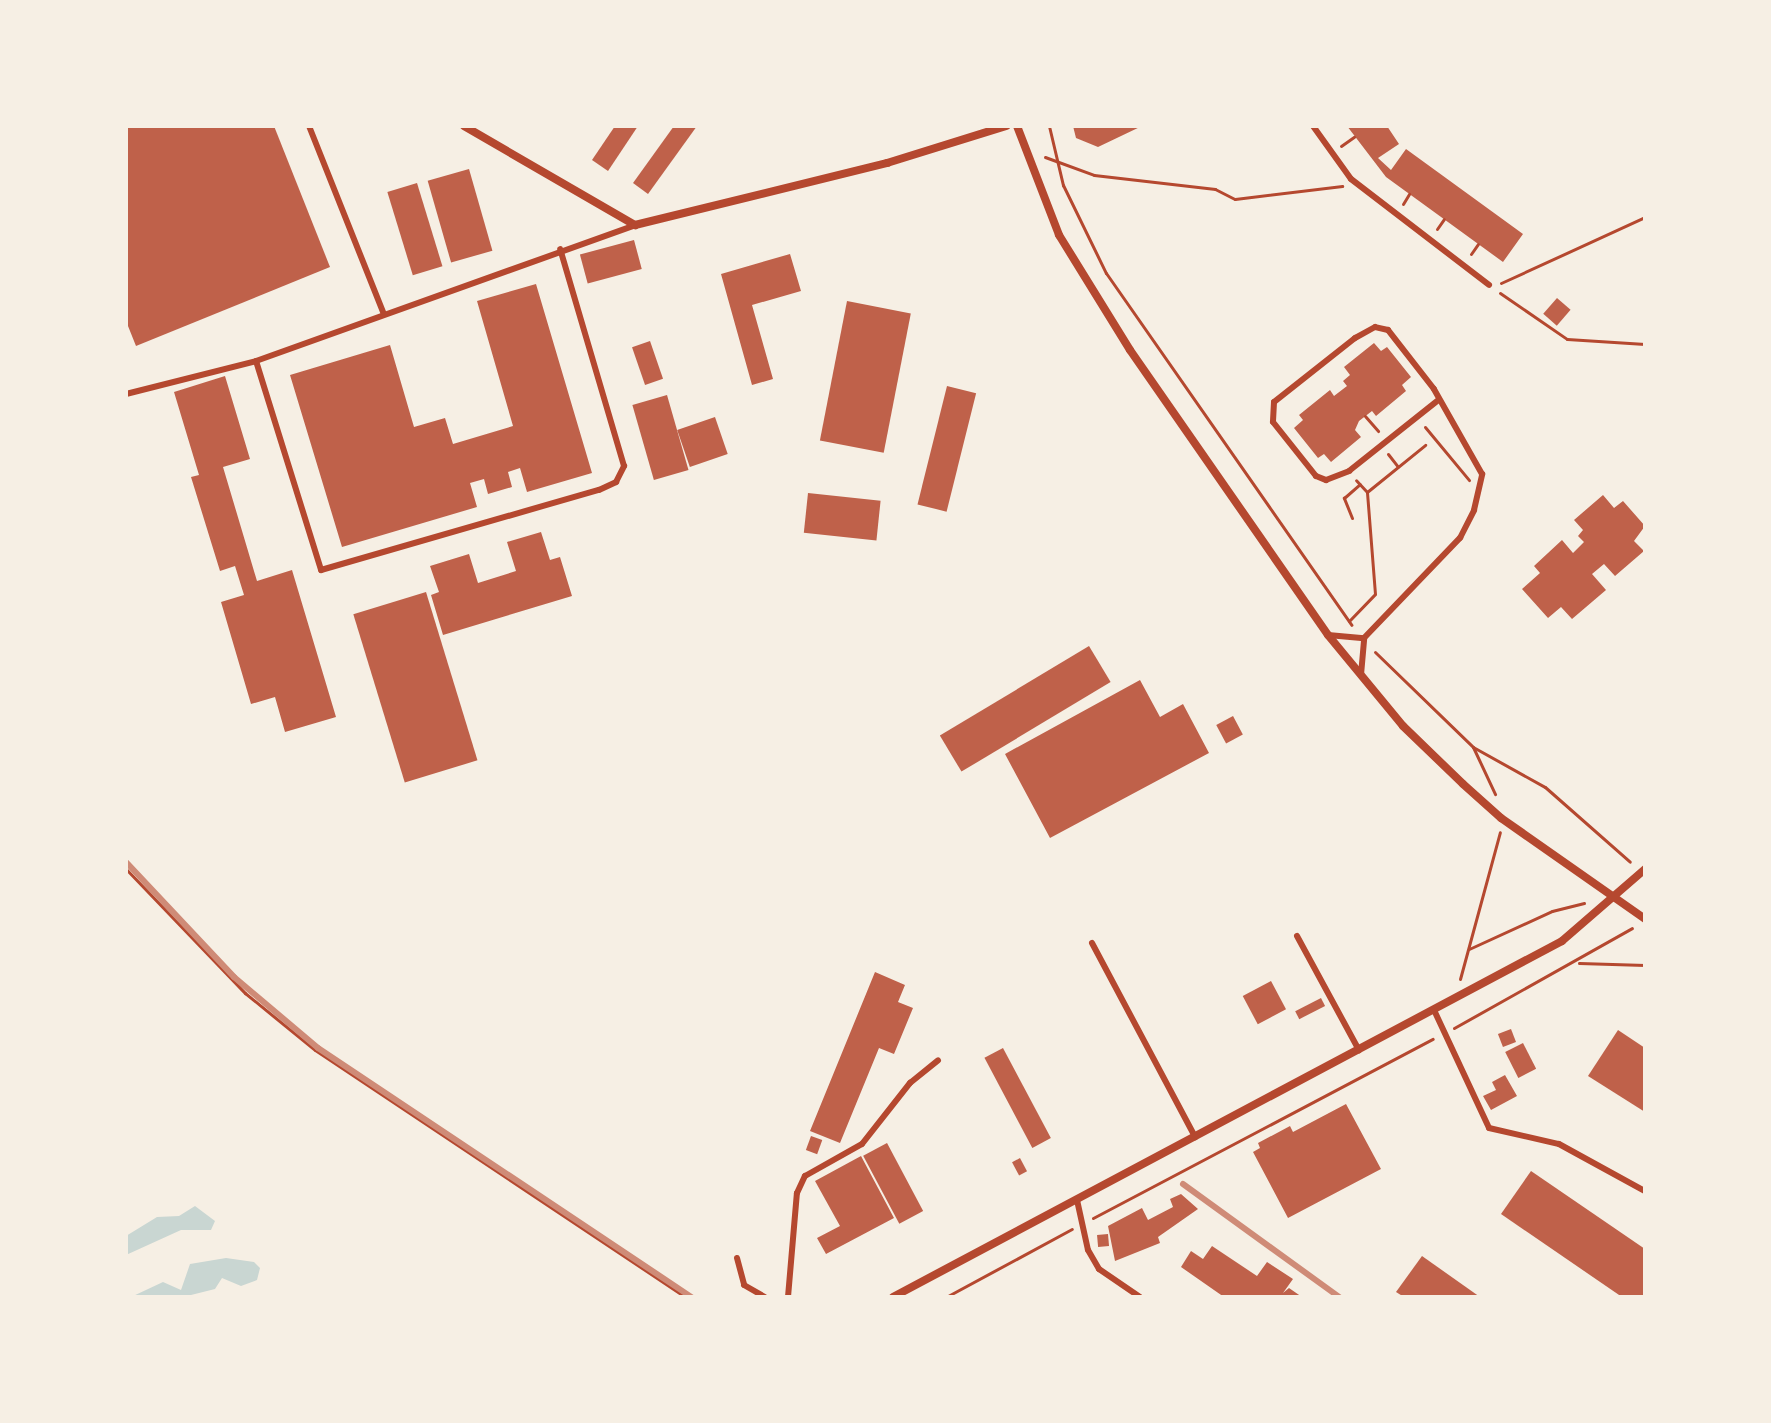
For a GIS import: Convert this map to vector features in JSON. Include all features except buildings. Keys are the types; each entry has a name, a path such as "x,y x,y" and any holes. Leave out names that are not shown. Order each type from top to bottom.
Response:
{"street":[{"path":"464,126 635,225 887,163 1006,126"},
{"path":"1017,126 1059,235 1130,350 1328,635 1403,726 1501,818 1645,919"},
{"path":"893,1297 1562,941 1643,870"}],"lane":[{"path":"309,126 384,314"},
{"path":"1313,126 1351,179 1489,285"},
{"path":"126,394 256,361 560,249 635,225"},
{"path":"256,361 321,570 599,490 616,482 624,466 560,249"},
{"path":"1361,675 1364,638 1460,538 1479,492 1482,474 1467,440 1437,401 1434,389 1388,330 1375,327 1274,402 1273,422 1316,476 1326,480 1349,471 1437,401"},
{"path":"1328,635 1364,638"},
{"path":"1297,936 1359,1050"},
{"path":"1092,943 1195,1137"},
{"path":"1434,1010 1489,1128 1559,1144 1645,1191"},
{"path":"788,1297 797,1193 805,1176 862,1144 910,1083 938,1060"},
{"path":"1077,1200 1082,1224 1099,1269 1140,1297"},
{"path":"737,1258 744,1285 765,1297"}],"path":[{"path":"1049,126 1075,214 1106,273 1349,621 1401,680 1473,747 1545,787 1643,870"},
{"path":"1028,153 1057,160 1094,175 1215,189 1235,199 1342,186"},
{"path":"1489,285 1514,280 1645,217"},
{"path":"1489,285 1567,339 1645,344"},
{"path":"1365,416 1386,440"},
{"path":"1417,417 1479,492"},
{"path":"1367,492 1425,445"},
{"path":"1349,471 1367,492 1375,594 1349,621"},
{"path":"1352,518 1344,498 1360,484"},
{"path":"1455,999 1500,847 1501,818 1473,747"},
{"path":"126,869 245,993 315,1050 686,1297"},
{"path":"1469,949 1552,911 1610,896"},
{"path":"946,1297 1575,963 1645,919"},
{"path":"1575,963 1645,965"}],"shaded area":[{"path":"195,1206 215,1221 211,1230 181,1230 126,1255 126,1236 157,1217 179,1216"},
{"path":"226,1258 254,1262 260,1268 257,1280 241,1286 222,1278 215,1289 183,1297 131,1297 163,1282 181,1290 190,1264"}],"railway":[{"path":"126,862 234,977 318,1048 692,1297"},
{"path":"1183,1184 1339,1297"}]}
